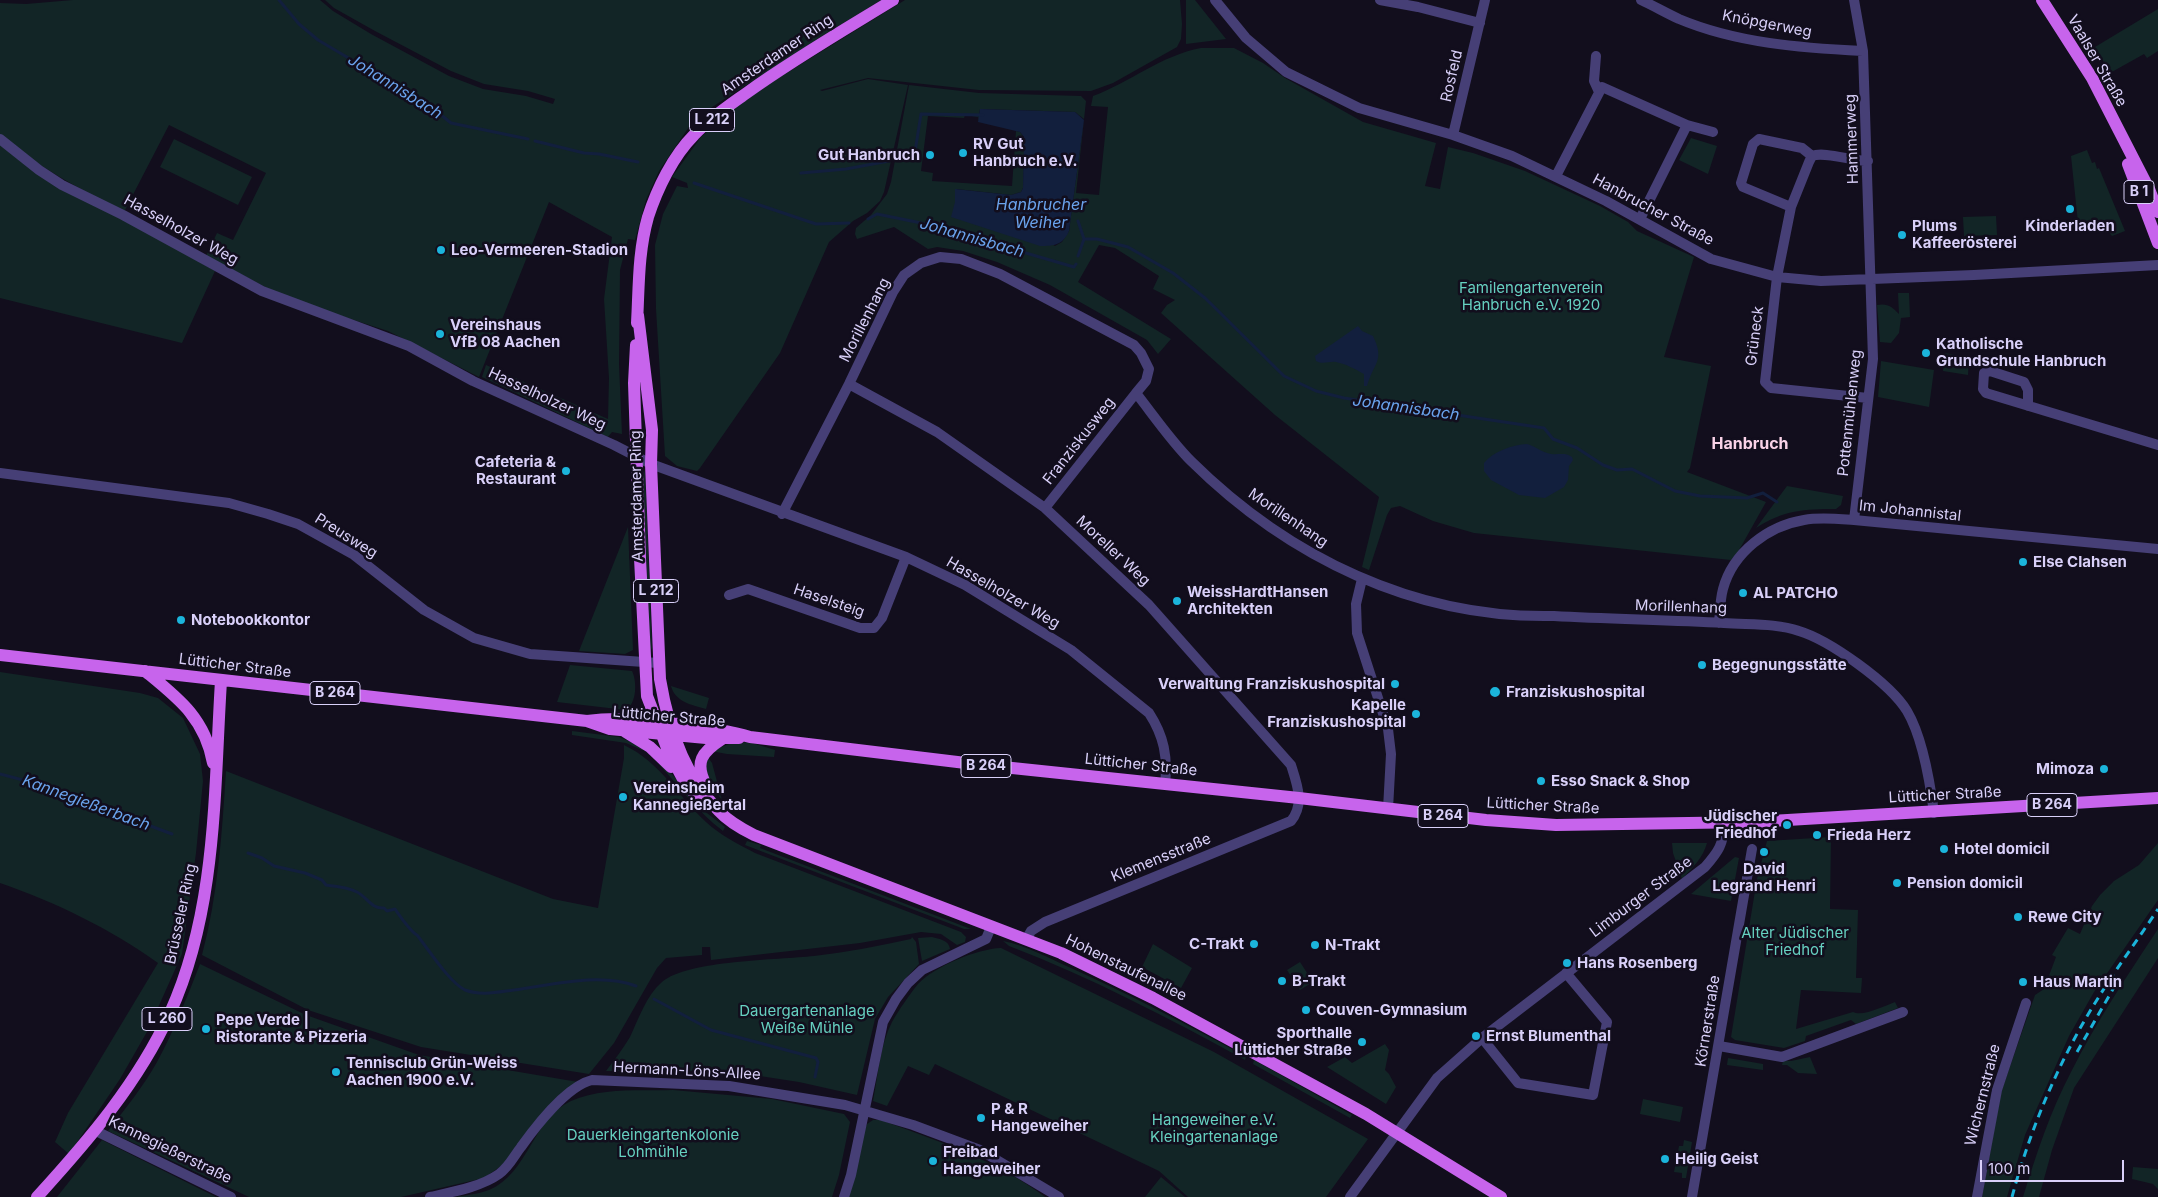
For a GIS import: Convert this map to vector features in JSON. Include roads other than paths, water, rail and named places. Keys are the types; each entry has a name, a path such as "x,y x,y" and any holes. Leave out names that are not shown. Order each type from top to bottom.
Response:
{"main road":[{"name":"Amsterdamer Ring","path":"666,729 664,704 651,663 637,458 634,383 641,245 648,216 659,188 676,159 694,135 728,106 783,67 892,0"},
{"name":"Vaalser Straße","path":"2042,0 2089,73 2140,172 2158,212"},
{"name":"Vaalser Straße","path":"2122,140 2129,167 2158,243"},
{"name":"Amsterdamer Ring","path":"638,315 652,430 651,663"},
{"name":"Lütticher Straße","path":"0,655 586,721 610,729 730,731 750,737 974,764 1506,822 1556,825 1725,822 1934,812 2158,798"},
{"path":"144,671 189,709 202,729 211,752 216,780"},
{"name":"Brüsseler Ring","path":"37,1197 96,1131 124,1092 145,1060 170,1013 185,974 199,923 205,887 216,780 221,681"},
{"name":"Lütticher Straße","path":"586,721 609,718 722,739 750,737"},
{"name":"Hohenstaufenallee","path":"666,729 683,779 702,802 717,809 754,835 1061,953 1153,998 1313,1084 1397,1132 1500,1197"},
{"name":"Hohenstaufenallee","path":"666,729 695,780 717,809"},
{"path":"622,730 659,754 683,779"},
{"path":"717,809 712,794 700,773 700,766 704,752 722,739"}],"street":[{"name":"Hanbrucher Straße","path":"1215,0 1246,38 1286,72 1358,108 1453,135 1512,156 1640,219 1711,259 1778,277 1821,281 2158,265"},
{"path":"1380,0 1413,6 1480,23"},
{"name":"Rosfeld","path":"1453,135 1485,0"},
{"name":"Knöpgerweg","path":"1641,0 1680,19 1735,36 1807,48 1863,50"},
{"name":"Hammerweg","path":"1854,0 1863,50 1868,161 1870,278"},
{"path":"1596,56 1594,81 1599,92"},
{"path":"1556,176 1602,87 1687,126 1713,132"},
{"path":"1640,219 1687,126"},
{"name":"Hasselholzer Weg","path":"0,139 38,170 62,185 133,220 262,291 410,346 473,381 651,464 782,514 906,557 965,585 1071,650 1149,713 1163,738 1166,755 1165,784"},
{"path":"1791,207 1743,187 1741,183 1752,144 1759,140 1802,148 1812,156 1819,154 1853,161 1868,161"},
{"name":"Grüneck","path":"1812,156 1791,207 1778,277 1765,382 1770,388 1868,398"},
{"name":"Morillenhang","path":"782,514 849,384 893,292 904,275 921,263 940,257 961,259 1000,274 1134,345 1141,353 1149,369 1146,381 1136,393 1190,460 1238,504 1320,559 1362,580 1435,603 1475,612 1524,617 1554,616 1719,623 1797,630 1819,638 1894,694 1906,710 1914,726 1934,812"},
{"name":"Pottenmühlenweg","path":"1854,520 1873,359 1870,278"},
{"path":"2028,406 2028,390 2024,382 1990,371 1984,373 1983,389 1986,393 2028,406 2158,445"},
{"name":"Moreller Weg","path":"849,384 937,432 1045,508 1149,605 1291,765 1300,790 1299,798"},
{"name":"Franziskusweg","path":"1045,508 1136,393"},
{"name":"Preusweg","path":"0,474 229,503 268,514 298,524 354,555 424,610 474,638 530,654 651,663"},
{"name":"Im Johannistal","path":"1719,623 1723,587 1735,565 1754,542 1783,526 1806,519 1854,520 2158,549"},
{"name":"Haselsteig","path":"729,595 748,589 860,628 874,628 882,618 906,557"},
{"path":"1362,580 1356,604 1358,633 1388,729 1391,754 1388,809"},
{"name":"Klemensstraße","path":"1026,940 1031,931 1045,922 1291,821 1296,815 1299,798"},
{"name":"Limburger Straße","path":"1350,1197 1437,1078 1482,1038 1704,867 1720,849 1724,838 1725,822"},
{"name":"Körnerstraße","path":"1692,1197 1720,1046 1752,849"},
{"path":"844,1197 851,1175 883,1022 908,983 922,970 986,939 991,926"},
{"path":"1482,1038 1518,1083 1593,1095 1607,1022 1566,973"},
{"name":"Wichernstraße","path":"1977,1197 1997,1090 2026,1003"},
{"path":"1720,1046 1782,1057 1903,1012"},
{"name":"Hermann-Löns-Allee","path":"430,1197 485,1182 500,1174 547,1114 582,1083 592,1080 729,1086 798,1096 864,1110 980,1150 1059,1197"},
{"name":"Kannegießerstraße","path":"96,1131 231,1197"}],"water":[{"name":"Hanbrucher Weiher","path":"980,109 1075,112 1084,120 1069,231 1067,236 1058,244 1040,246 951,217 955,202 955,189 1011,195 1021,192 1023,188 1024,137 1020,132 978,122"},
{"path":"1358,326 1362,331 1373,336 1378,351 1377,361 1367,386 1364,386 1364,374 1340,363 1316,361 1315,356"},
{"path":"1527,444 1548,453 1567,455 1572,457 1573,460 1569,466 1568,480 1564,487 1545,498 1519,495 1491,480 1484,471 1484,463 1493,455 1509,447"}],"waterway":[{"name":"Johannisbach","path":"279,0 299,24 318,40 430,106 451,123 528,139"},
{"path":"899,160 914,158 921,114 983,115"},
{"name":"Johannisbach","path":"535,141 584,153 638,162"},
{"path":"801,173 846,169 889,161"},
{"name":"Johannisbach","path":"694,183 816,224 849,223"},
{"name":"Johannisbach","path":"868,219 877,214 926,224 1074,267 1076,264"},
{"path":"1078,221 1084,239"},
{"name":"Johannisbach","path":"1078,256 1084,239 1097,239 1128,247 1173,273 1205,298 1284,376 1316,391 1344,398 1544,428 1553,439 1577,448 1603,465 1617,470 1632,469 1675,491 1700,496 1747,498 1763,493 1777,502"},
{"name":"Kannegießerbach","path":"0,774 38,784 172,834"},
{"name":"Kannegießerbach","path":"248,853 262,858 274,866 305,873 322,880 326,885 353,890 376,907 384,908 387,911 395,909 452,980 465,990 489,993 591,980 607,980 636,986"},
{"name":"Kannegießerbach","path":"654,999 711,1030 816,1058 818,1062 815,1077"}],"railway":[{"path":"2012,1197 2028,1144 2048,1092 2072,1042 2107,984 2158,909"},
{"path":"2077,1052 2117,982"}],"place":[{"name":"RV Gut Hanbruch e.V.","path":"963,153"},
{"name":"Gut Hanbruch","path":"930,155"},
{"name":"Kinderladen","path":"2070,209"},
{"name":"Plums Kaffeerösterei","path":"1902,235"},
{"name":"Leo-Vermeeren-Stadion","path":"441,250"},
{"name":"Vereinshaus VfB 08 Aachen","path":"440,334"},
{"name":"Katholische Grundschule Hanbruch","path":"1926,353"},
{"name":"Cafeteria & Restaurant","path":"566,471"},
{"name":"Else Clahsen","path":"2023,562"},
{"name":"AL PATCHO","path":"1743,593"},
{"name":"WeissHardtHansen Architekten","path":"1177,601"},
{"name":"Notebookkontor","path":"181,620"},
{"name":"Begegnungsstätte","path":"1702,665"},
{"name":"Verwaltung Franziskushospital","path":"1395,684"},
{"name":"Franziskushospital","path":"1495,692"},
{"name":"Kapelle Franziskushospital","path":"1416,714"},
{"name":"Mimoza","path":"2104,769"},
{"name":"Esso Snack & Shop","path":"1541,781"},
{"name":"Vereinsheim Kannegießertal","path":"623,797"},
{"name":"Jüdischer Friedhof","path":"1787,825"},
{"name":"Frieda Herz","path":"1817,835"},
{"name":"Hotel domicil","path":"1944,849"},
{"name":"David Legrand Henri","path":"1764,852"},
{"name":"Pension domicil","path":"1897,883"},
{"name":"Rewe City","path":"2018,917"},
{"name":"C-Trakt","path":"1254,944"},
{"name":"N-Trakt","path":"1315,945"},
{"name":"Hans Rosenberg","path":"1567,963"},
{"name":"B-Trakt","path":"1282,981"},
{"name":"Haus Martin","path":"2023,982"},
{"name":"Couven-Gymnasium","path":"1306,1010"},
{"name":"Pepe Verde | Ristorante & Pizzeria","path":"206,1029"},
{"name":"Ernst Blumenthal","path":"1476,1036"},
{"name":"Sporthalle Lütticher Straße","path":"1362,1042"},
{"name":"Tennisclub Grün-Weiss Aachen 1900 e.V.","path":"336,1072"},
{"name":"P & R Hangeweiher","path":"981,1118"},
{"name":"Heilig Geist","path":"1665,1159"},
{"name":"Freibad Hangeweiher","path":"933,1161"}],"district":[{"name":"Hanbruch","path":"1750,444"}],"park label":[{"name":"Familengartenverein Hanbruch e.V. 1920","path":"1531,296"},
{"name":"Alter Jüdischer Friedhof","path":"1795,942"},
{"name":"Dauergartenanlage Weiße Mühle","path":"807,1020"},
{"name":"Hangeweiher e.V. Kleingartenanlage","path":"1214,1128"},
{"name":"Dauerkleingartenkolonie Lohmühle","path":"653,1144"}]}
